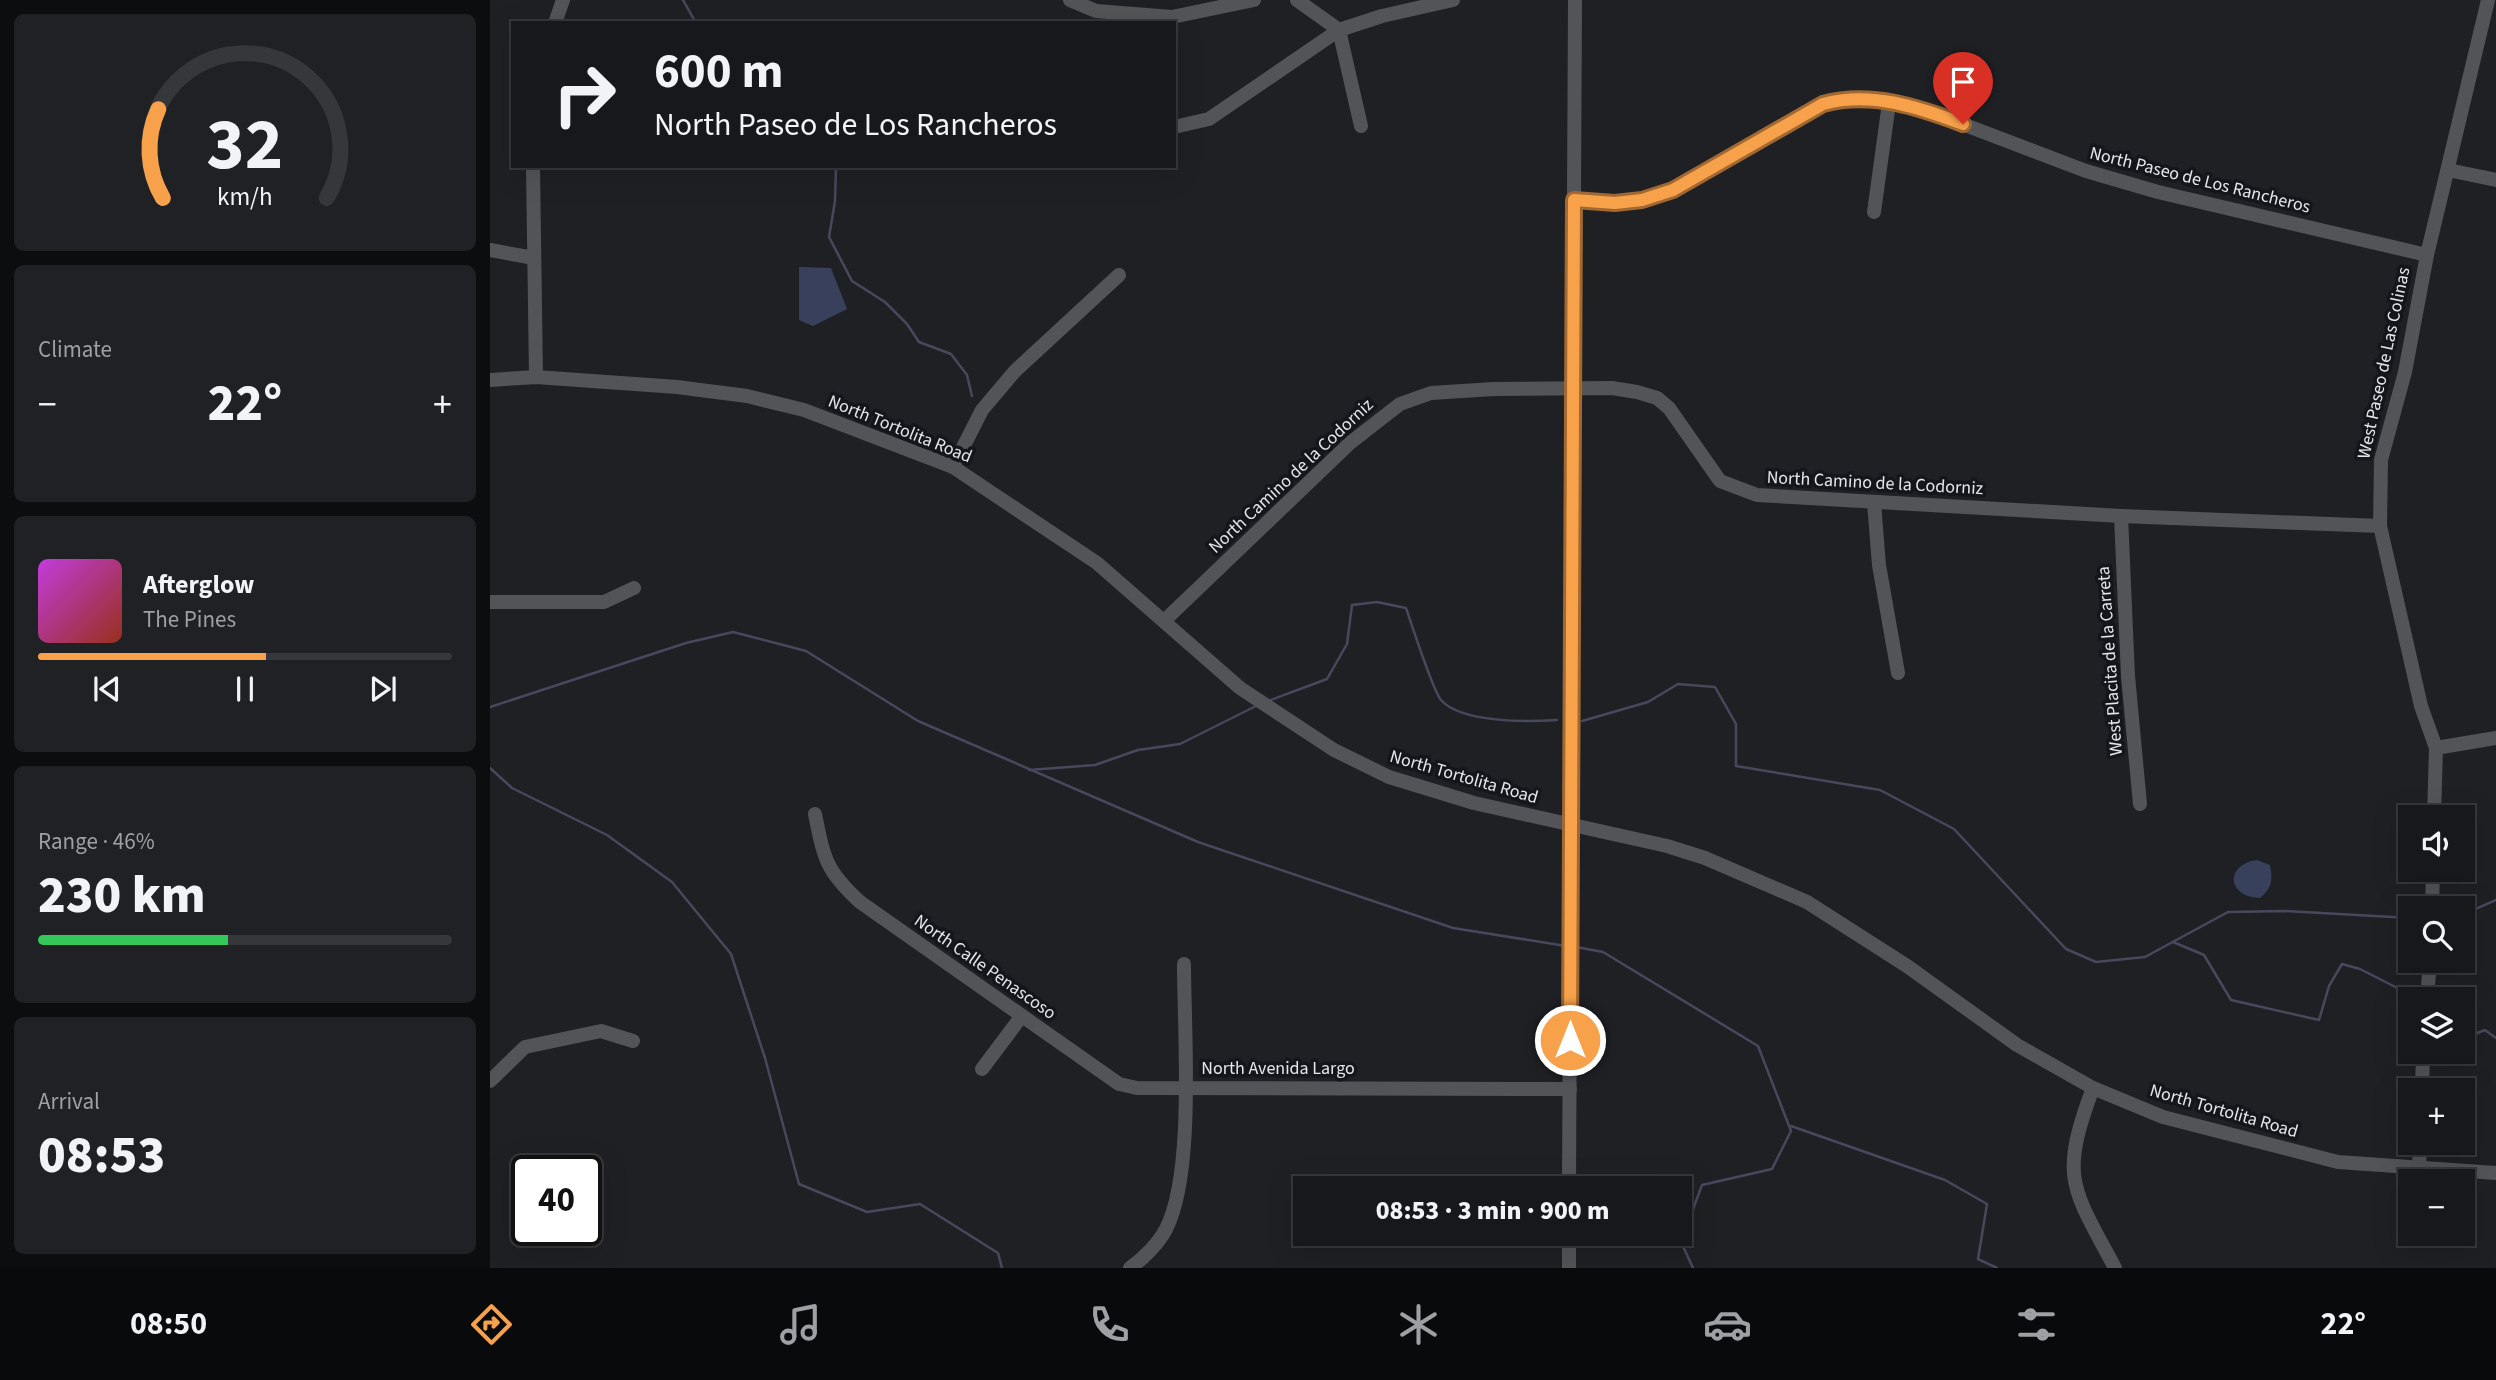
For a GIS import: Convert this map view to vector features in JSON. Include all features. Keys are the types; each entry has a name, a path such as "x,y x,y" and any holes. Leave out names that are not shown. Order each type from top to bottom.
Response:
{"street":[{"path":"556,21 563,0"},
{"path":"1070,0 1097,11 1172,17 1254,0"},
{"path":"1297,0 1339,30 1361,126"},
{"path":"1176,127 1209,119 1339,30 1382,16 1453,0"},
{"path":"1569,1176 1575,0"},
{"name":"West Paseo de Las Colinas","path":"2434,805 2436,748 2421,706 2380,526 2381,460 2405,372 2427,255 2488,0"},
{"name":"North Paseo de Los Rancheros","path":"1574,200 1615,203 1642,200 1673,190 1823,104 1865,98 1923,109 2085,171 2158,192 2427,255"},
{"path":"1874,212 1889,103"},
{"path":"533,168 536,377"},
{"path":"2448,170 2496,180"},
{"path":"490,250 534,258"},
{"path":"953,467 982,410 1015,371 1119,275"},
{"name":"North Tortolita Road","path":"490,380 536,377 677,387 747,396 804,410 953,467 1097,563 1240,688 1334,750 1389,777 1474,803 1571,826 1642,839 1705,858 1807,902 1907,965 2017,1045 2093,1088 2163,1117 2229,1137 2338,1162 2496,1173"},
{"name":"North Camino de la Codorniz","path":"1164,621 1340,452 1400,404 1431,393 1612,388 1657,398 1686,430 1720,481 1745,493 1874,503 2121,516 2380,526"},
{"path":"1874,503 1879,565 1898,673"},
{"name":"West Placita de la Carreta","path":"2121,516 2128,677 2140,804"},
{"path":"490,602 604,602 634,589"},
{"path":"2436,748 2496,738"},
{"name":"North Calle Penascoso","path":"815,814 823,856 836,880 860,902 1119,1084 1137,1088 1184,1087"},
{"path":"1184,964 1184,1087"},
{"path":"982,1069 1021,1017"},
{"path":"490,1081 525,1047 601,1031 634,1041"},
{"name":"North Avenida Largo","path":"1130,1268 1166,1230 1177,1197 1183,1163 1184,1087 1570,1089"},
{"path":"2093,1088 2073,1149 2071,1167 2079,1200 2115,1268"},
{"path":"2419,1168 2420,1155"},
{"path":"1569,1246 1569,1268"}],"shaded area":[{"path":"799,267 831,268 847,309 813,326 799,320"},
{"path":"2257,860 2270,865 2271,875 2271,883 2260,898 2241,892 2234,880 2239,867"}],"waterway":[{"path":"683,0 695,21"},
{"path":"836,168 835,201 829,237 852,281 885,302 907,324 919,342 951,354 967,375 972,396"},
{"path":"1268,701 1327,679 1347,644 1352,605 1377,602 1406,608 1437,694 1451,708 1496,719 1557,720"},
{"path":"490,707 686,643 733,632 806,651 918,721 1198,842 1453,928 1566,946"},
{"path":"1582,721 1648,702 1678,684 1715,687 1736,724 1736,766 1880,790 1954,829 2066,949 2096,962 2145,957 2228,912 2285,911 2398,917"},
{"path":"1029,770 1095,765 1138,750 1180,744 1258,705"},
{"path":"490,768 512,788 607,835 672,882 731,954 765,1058 799,1184 867,1212 920,1204 998,1253 1002,1268"},
{"path":"2475,909 2496,900"},
{"path":"2173,942 2204,955 2231,1000 2319,1020 2329,986 2342,964 2360,969 2398,988"},
{"path":"1576,947 1603,952 1758,1046 1791,1131 1772,1169 1702,1185 1681,1242 1693,1268"},
{"path":"2475,1034 2485,1030 2496,1038"},
{"path":"1791,1126 1945,1180 1987,1204 1978,1259 1997,1268"}],"route":[{"path":"1570,1040 1574,200 1615,203 1642,200 1673,190 1823,104 1842,99 1865,98 1923,109 1963,124"}]}
